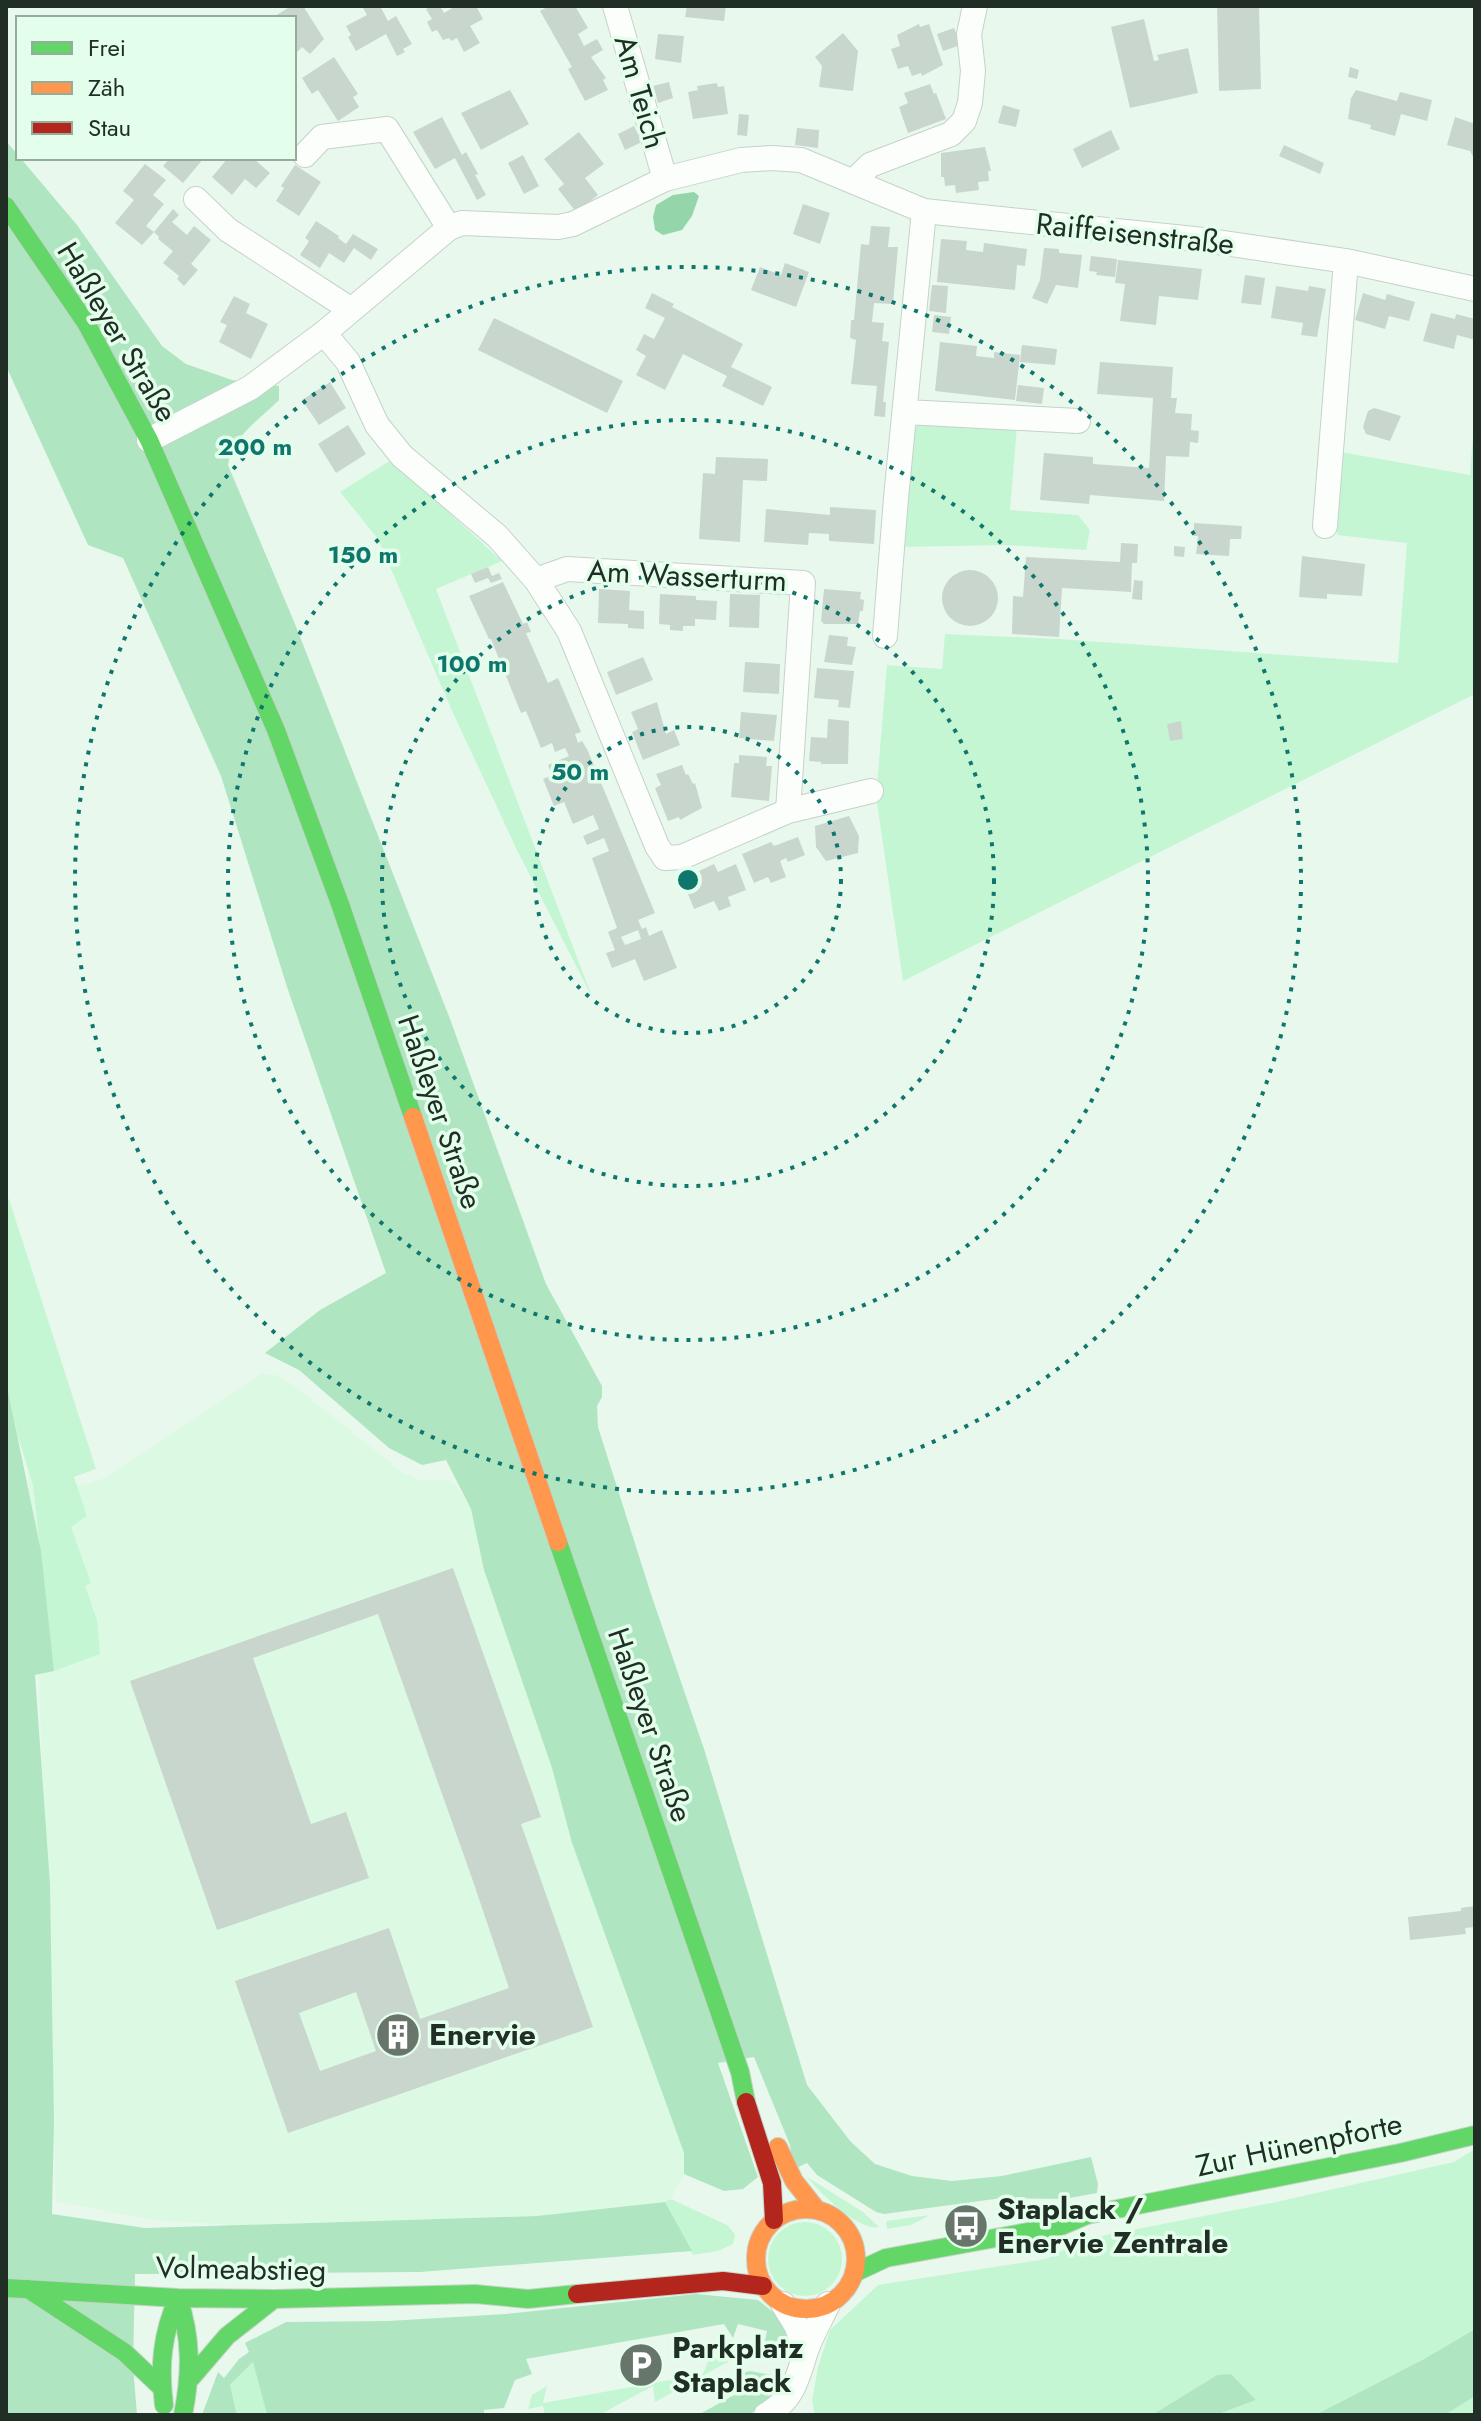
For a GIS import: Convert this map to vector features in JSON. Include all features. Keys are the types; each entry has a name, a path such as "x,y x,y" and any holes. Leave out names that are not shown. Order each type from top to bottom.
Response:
{"main road":[{"name":"Haßleyer Straße","path":"6,206 86,323 149,440 276,730 340,904 740,2072 742,2095 772,2183 774,2220"},
{"name":"Haßleyer Straße","path":"740,2072 755,2093 790,2177 803,2198 817,2210"},
{"name":"Zur Hünenpforte","path":"854,2273 886,2258 1061,2226 1087,2215 1400,2153 1475,2135"},
{"path":"736,2254 757,2243 774,2220 794,2210 817,2210 834,2218 847,2231 855,2252 854,2273 844,2292 828,2304 806,2310 783,2304 763,2286 757,2273 757,2243"},
{"name":"Zur Hünenpforte","path":"939,2230 1058,2213 1087,2215"},
{"path":"847,2231 872,2235"},
{"name":"Volmeabstieg","path":"475,2294 526,2279"},
{"name":"Volmeabstieg","path":"6,2288 178,2298 475,2294 528,2299 723,2281 763,2286"},
{"path":"28,2289 124,2352 161,2387"},
{"path":"178,2298 189,2324 191,2378 183,2415"},
{"path":"165,2415 160,2350 166,2323 178,2298"},
{"path":"191,2378 227,2336 274,2299"}],"street":[{"name":"Am Teich","path":"615,6 665,179"},
{"path":"855,180 870,165 951,134 964,121 970,103 973,71 969,34 975,6"},
{"path":"149,440 250,388 324,333 449,228 387,129 322,137 305,155"},
{"name":"Raiffeisenstraße","path":"449,228 462,223 558,227 573,224 665,179 741,160 772,158 801,160 924,211 1204,240 1346,261 1475,289"},
{"path":"196,199 228,230 350,309"},
{"path":"885,636 924,211"},
{"path":"1325,526 1346,261"},
{"name":"Am Wasserturm","path":"324,333 348,362 377,425 402,456 497,536 536,580 569,631 657,846 665,858 682,857 788,811 871,791"},
{"path":"906,412 1078,421"},
{"name":"Am Wasserturm","path":"536,580 567,569 803,583 788,811"},
{"path":"783,2304 806,2350"},
{"path":"766,2415 786,2401 795,2389 806,2350 828,2304"}],"shaded area":[{"path":"6,141 16,153 16,160 22,160 77,225 162,346 186,364 232,380 279,386 279,400 241,437 228,465 295,624 450,1019 546,1284 602,1386 602,1397 597,1406 598,1427 705,1752 807,2085 851,2142 875,2164 912,2176 952,2181 1002,2176 1091,2157 1098,2184 1097,2193 1064,2199 1002,2198 884,2214 876,2212 817,2175 807,2163 794,2169 790,2145 754,2057 718,2063 758,2177 743,2189 724,2191 684,2174 684,2153 572,1843 552,1768 484,1570 471,1509 446,1460 422,1465 389,1448 299,1370 265,1353 320,1310 386,1273 287,987 221,776 123,558 88,545 6,366"},
{"path":"694,192 699,196 692,216 682,230 663,235 655,230 653,217 656,205 673,195"},
{"path":"1475,408 1475,694 903,981 876,796 887,665 942,669 945,634 1398,663 1407,543 1337,535 1341,452 1470,475"},
{"path":"917,426 1017,427 1010,510 1078,515 1090,530 1086,550 1007,545 899,547 909,434"},
{"path":"391,460 502,561 436,589 593,999 517,850 453,713 378,539 340,492"},
{"path":"9,1199 96,1469 74,1477 87,1516 71,1527 91,1583 85,1586 97,1620 100,1654 54,1671 33,1485 18,1437 6,1381 6,1200"},
{"path":"261,1374 276,1375 292,1384 402,1472 420,1480 448,1480 458,1487 471,1509 484,1570 552,1768 572,1843 684,2153 684,2174 671,2199 665,2202 537,2216 232,2225 152,2220 56,2201 39,1678 28,1472 64,1486 82,1485 104,1478"},
{"path":"6,1381 41,1551 54,1671 35,1675 50,1884 54,2120 52,2214 145,2228 537,2216 665,2202 692,2251 420,2272 135,2274 133,2366 137,2415 6,2415"},
{"path":"1475,2149 1475,2329 1315,2415 1216,2415 1256,2400 1217,2375 1152,2415 815,2415 812,2401 818,2367 830,2330 878,2285 1046,2259 1096,2237 1276,2202 1454,2162"},
{"path":"807,2177 863,2212 879,2227 870,2227 850,2217"},
{"path":"671,2199 727,2225 735,2234 733,2244 718,2251 693,2255 665,2202"},
{"path":"930,2215 911,2225 887,2229 886,2221"},
{"path":"805,2222 826,2228 836,2238 842,2259 836,2280 826,2290 805,2296 784,2290 774,2280 768,2259 774,2238 784,2228"},
{"path":"696,2294 758,2300 782,2319 788,2337 781,2344 764,2346 767,2331 738,2324 733,2338 724,2324 526,2359 532,2374 515,2380 504,2408 484,2410 484,2415 267,2415 253,2362 230,2385 237,2415 202,2415 218,2372 224,2378 249,2352 245,2343 286,2322 388,2321 506,2314"},
{"path":"1475,2329 1475,2396 1445,2415 1315,2415 1424,2359"},
{"path":"736,2354 737,2357 655,2402 653,2386 599,2415 545,2415 543,2406 528,2409 532,2395 547,2386 543,2403 703,2374 709,2359"},
{"path":"254,2361 267,2415 237,2415 230,2385"},
{"path":"750,2371 776,2376 783,2387 749,2415 698,2415 756,2383 743,2373"},
{"path":"1231,2374 1256,2400 1216,2415 1152,2415 1217,2375"},
{"path":"1475,2396 1475,2415 1445,2415"}],"building":[{"path":"305,6 324,39 310,54 302,47 296,51 296,16 275,16 288,8"},
{"path":"362,6 380,6 388,21 396,16 412,44 403,49 405,52 397,56 386,34 356,51 346,26 367,15"},
{"path":"440,6 444,13 456,6 476,6 483,19 470,26 480,43 464,52 457,38 443,40 437,30 432,32 427,22 432,19 426,9"},
{"path":"549,6 575,6 588,28 578,34 584,46 597,39 603,50 591,57 606,78 603,80 608,90 585,101 568,69 572,67 540,11"},
{"path":"687,6 726,6 724,21 685,17"},
{"path":"1217,6 1259,6 1261,89 1219,91"},
{"path":"1144,19 1154,61 1159,60 1157,55 1188,48 1198,93 1130,108 1111,27"},
{"path":"919,24 920,27 929,24 943,65 922,76 921,73 912,76 908,66 898,69 891,49 900,46 897,35"},
{"path":"954,28 961,45 943,51 937,34"},
{"path":"843,33 858,51 853,91 819,87 822,66 815,57"},
{"path":"658,34 684,36 681,63 655,59"},
{"path":"334,57 358,94 353,97 359,107 338,121 318,90 312,94 302,78"},
{"path":"1350,67 1359,70 1357,79 1348,77"},
{"path":"669,82 673,98 658,103 653,86"},
{"path":"717,83 718,87 724,86 728,114 693,119 688,92 698,90 697,86"},
{"path":"930,84 946,119 908,133 899,107 908,103 904,93"},
{"path":"510,90 529,124 481,150 461,113"},
{"path":"1356,90 1397,101 1400,92 1432,100 1427,121 1401,114 1395,136 1370,129 1371,125 1348,119 1351,98"},
{"path":"1003,105 1020,110 1016,127 998,123"},
{"path":"739,114 749,115 747,136 737,135"},
{"path":"442,117 462,155 466,152 478,174 475,175 486,195 477,200 455,158 435,169 413,132"},
{"path":"1455,117 1475,124 1475,160 1470,151 1447,145"},
{"path":"634,126 642,142 625,150 618,134"},
{"path":"797,128 819,130 818,148 795,145"},
{"path":"1111,130 1120,149 1082,168 1073,149"},
{"path":"579,132 604,164 585,178 598,195 576,212 558,189 564,184 544,159"},
{"path":"1284,145 1324,163 1320,174 1279,156"},
{"path":"985,147 991,171 988,171 989,181 978,182 979,190 956,193 955,185 945,186 944,177 941,177 941,153"},
{"path":"523,155 539,186 524,194 508,163"},
{"path":"168,160 202,160 183,183 163,166"},
{"path":"226,160 255,160 270,173 256,188 245,179 232,195 212,177"},
{"path":"145,164 166,180 153,195 164,204 146,226 154,232 142,245 115,223 134,200 123,191"},
{"path":"295,165 321,182 299,216 276,201 284,188 281,186"},
{"path":"803,204 830,213 820,244 793,234"},
{"path":"173,209 179,215 172,222 187,235 194,226 211,240 191,264 198,270 184,286 177,279 179,276 163,263 173,251 154,232"},
{"path":"316,221 346,244 353,234 378,249 371,260 354,248 344,263 329,253 320,268 300,255 309,241 305,238"},
{"path":"871,226 890,227 888,247 898,247 893,304 874,303 872,322 884,323 882,341 889,342 883,402 886,402 885,417 874,416 877,386 851,384 856,340 850,338 851,320 854,320 861,244 869,245"},
{"path":"941,239 967,241 966,250 983,252 984,243 1027,249 1025,266 1017,265 1015,290 937,282"},
{"path":"1044,248 1082,255 1078,288 1056,285 1047,304 1032,298 1040,280"},
{"path":"1091,256 1117,259 1115,277 1089,271"},
{"path":"1118,260 1202,269 1198,300 1159,296 1156,325 1120,321 1125,284 1115,283"},
{"path":"785,263 809,272 796,307 751,290 760,267 781,275"},
{"path":"1245,275 1265,278 1261,305 1241,303"},
{"path":"932,285 948,286 946,313 929,311"},
{"path":"1276,286 1308,291 1309,286 1326,289 1317,337 1301,335 1303,323 1271,318"},
{"path":"652,293 674,304 672,307 743,344 731,367 772,387 763,406 722,386 727,376 683,354 665,390 636,375 646,356 636,350 644,334 654,339 665,318 645,308"},
{"path":"1363,293 1385,300 1387,294 1415,302 1409,321 1389,316 1385,329 1355,320"},
{"path":"234,296 250,304 246,313 268,324 251,359 219,342 227,325 220,322"},
{"path":"1431,313 1455,319 1456,314 1475,319 1475,340 1457,335 1454,349 1423,341"},
{"path":"934,315 951,317 949,334 932,332"},
{"path":"494,318 623,381 607,413 478,350"},
{"path":"940,342 977,346 976,356 994,358 994,352 1020,355 1015,400 935,391"},
{"path":"1022,345 1057,349 1055,365 1020,362"},
{"path":"1100,362 1173,367 1171,398 1177,398 1175,413 1192,414 1191,430 1199,431 1198,443 1190,442 1189,457 1166,456 1164,501 1090,495 1089,504 1040,500 1044,453 1093,457 1093,464 1149,468 1153,398 1097,394"},
{"path":"330,382 346,408 319,425 302,400"},
{"path":"1018,385 1044,388 1042,404 1016,401"},
{"path":"1374,408 1401,416 1390,441 1366,434 1363,427 1368,411"},
{"path":"348,425 366,454 336,473 318,444"},
{"path":"716,457 768,459 767,481 743,480 740,542 699,539 703,473 715,474"},
{"path":"830,507 876,510 874,544 829,541 829,534 809,533 808,545 764,542 766,509 830,515"},
{"path":"1194,523 1242,526 1241,539 1230,539 1229,556 1196,554 1198,536 1194,536"},
{"path":"1121,543 1138,544 1137,563 1132,563 1131,592 1062,588 1059,637 1012,634 1013,596 1023,597 1026,557 1120,562"},
{"path":"1174,546 1185,547 1184,557 1174,556"},
{"path":"1302,556 1365,564 1362,596 1327,594 1327,599 1299,597"},
{"path":"488,567 492,576 499,573 502,579 491,583 488,578 475,583 471,574"},
{"path":"970,570 990,578 998,598 990,618 970,626 950,618 942,598 950,578"},
{"path":"1134,580 1143,581 1142,600 1132,599"},
{"path":"503,582 523,624 527,622 531,632 526,633 548,683 558,678 581,732 575,734 578,743 582,741 587,749 655,913 638,920 642,929 646,927 649,936 662,930 677,968 644,981 635,959 612,968 606,953 615,950 608,932 617,928 592,858 609,851 604,838 587,845 583,836 599,829 593,815 573,824 564,802 554,806 543,779 552,775 548,765 569,756 565,748 555,752 552,743 541,748 526,711 521,713 491,639 469,596","holes":["638,930 641,939 625,945 621,937"]},
{"path":"599,589 630,591 629,610 644,611 644,629 628,628 628,624 598,623"},
{"path":"824,589 861,592 863,611 860,611 858,624 824,624 821,621"},
{"path":"660,594 696,596 696,600 717,601 716,620 695,619 695,626 683,626 683,631 670,630 670,625 659,624"},
{"path":"730,594 760,595 759,628 729,627"},
{"path":"829,635 848,637 847,646 856,647 852,665 824,662"},
{"path":"643,657 653,680 616,695 607,672"},
{"path":"745,662 780,664 779,694 743,692"},
{"path":"817,668 854,671 850,708 838,707 839,700 814,698"},
{"path":"657,702 666,734 674,730 680,745 643,760 632,732 638,729 631,712"},
{"path":"741,712 777,715 774,741 739,738"},
{"path":"828,719 849,721 848,764 809,761 811,737 827,738"},
{"path":"1181,721 1183,739 1170,741 1167,724"},
{"path":"739,755 767,757 766,766 772,766 769,801 731,797 734,763 739,763"},
{"path":"682,765 686,775 695,783 702,808 680,820 679,817 668,821 655,788 661,785 656,774"},
{"path":"849,816 859,836 858,853 826,861 816,847 815,826"},
{"path":"798,837 805,855 788,862 786,858 780,861 786,877 771,883 768,877 754,883 742,854 771,842 774,846"},
{"path":"714,864 718,872 736,864 746,890 728,897 731,906 719,911 714,901 694,909 682,879"},
{"path":"453,1568 541,1817 521,1824 593,2027 288,2133 235,1981 389,1928 420,2019 509,1988 473,1881 378,1614 253,1658 311,1824 346,1812 369,1878 217,1930 130,1681","holes":["356,1992 376,2051 320,2071 299,2013"]},
{"path":"1475,1906 1475,1927 1465,1928 1466,1934 1410,1940 1408,1917 1461,1911 1461,1908"}],"traffic: fast":[{"path":"6,206 86,323 149,440 276,730 413,1117"},
{"path":"558,1542 740,2072 746,2102"},
{"path":"854,2273 886,2258 1061,2226 1087,2215 1400,2153 1475,2135"},
{"path":"6,2288 178,2298 475,2294 528,2299 577,2294"},
{"path":"28,2289 124,2352 161,2387"},
{"path":"178,2298 186,2327 189,2356 183,2415"},
{"path":"164,2405 163,2350 168,2324 178,2298"},
{"path":"191,2378 227,2336 274,2299"}],"traffic: slow":[{"path":"413,1117 558,1542"},
{"path":"778,2147 794,2181 817,2210"},
{"path":"806,2209 825,2213 842,2223 852,2240 856,2259 852,2278 842,2295 825,2305 806,2309 787,2305 770,2295 760,2278 756,2259 760,2240 770,2223 787,2213 806,2209"}],"traffic: jam":[{"path":"746,2102 772,2183 774,2220"},
{"path":"577,2294 723,2281 763,2286"}],"place":[{"name":"Enervie","path":"398,2035"},
{"name":"Staplack / Enervie Zentrale","path":"966,2226"},
{"name":"Parkplatz Staplack","path":"641,2365"}]}
